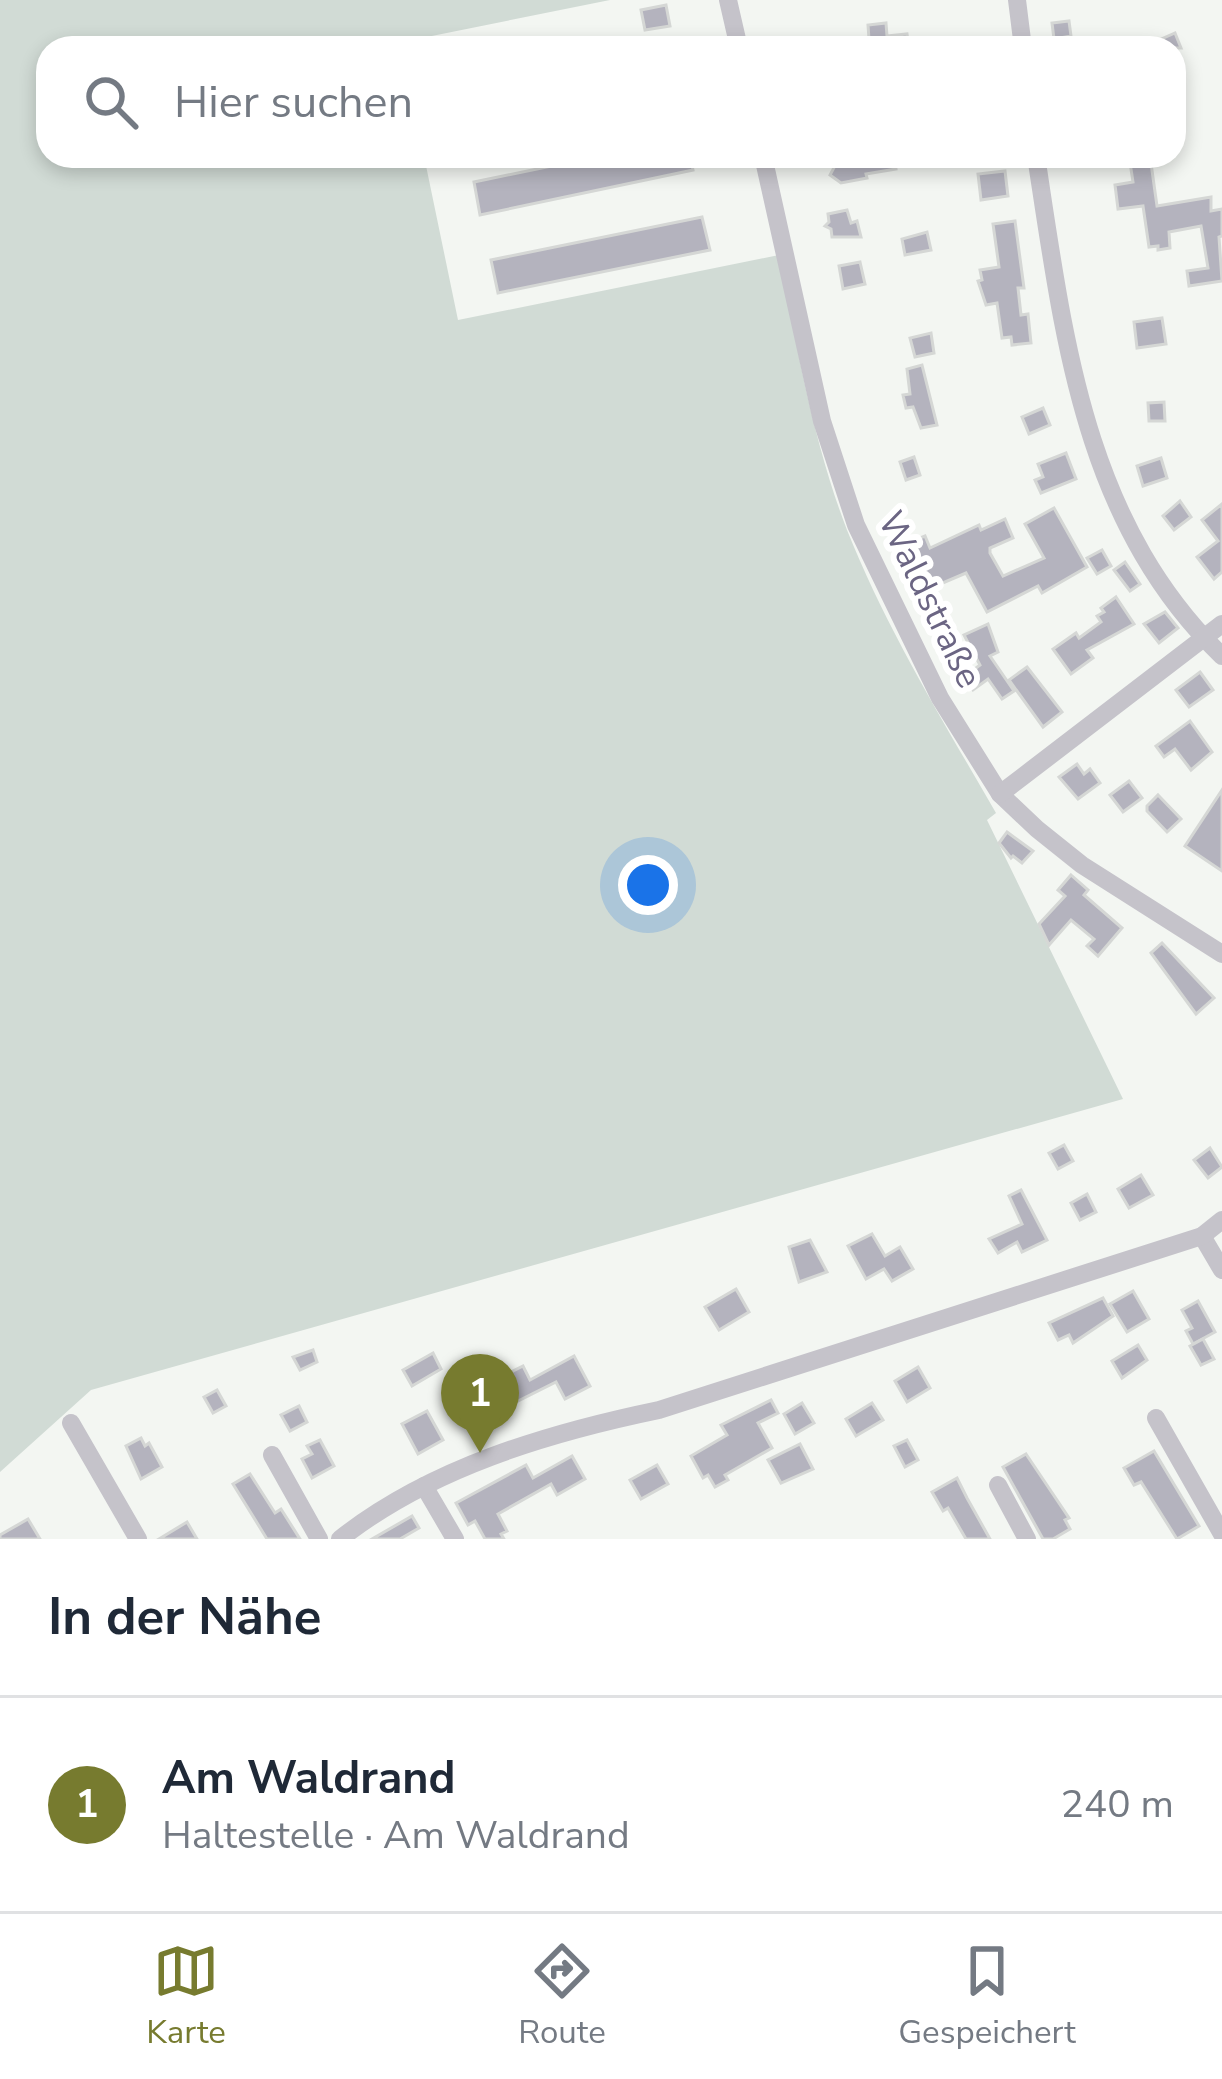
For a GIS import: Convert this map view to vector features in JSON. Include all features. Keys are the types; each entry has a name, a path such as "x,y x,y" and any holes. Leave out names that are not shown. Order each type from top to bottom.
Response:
{"street":[{"path":"728,0 736,36"},
{"path":"1016,0 1021,36"},
{"name":"Waldstraße","path":"766,168 822,421 856,525 940,698 1000,794 1082,865 1222,955"},
{"path":"1038,168 1065,347 1094,449 1146,558 1203,638 1222,656"},
{"path":"1000,794 1222,624"},
{"path":"340,1539 373,1513 424,1486 574,1428 659,1410 1202,1236 1222,1220"},
{"path":"1202,1236 1222,1270"},
{"path":"1156,1418 1222,1534"},
{"path":"71,1423 138,1539"},
{"path":"272,1455 320,1539"},
{"path":"998,1485 1027,1539"},
{"path":"424,1486 455,1539"}],"shaded area":[{"path":"0,0 610,0 432,36 36,36 36,168 426,168 458,320 779,255 815,428 862,567 996,813 987,820 1123,1099 91,1390 0,1472"}],"building":[{"path":"666,5 670,26 645,30 641,10"},
{"path":"1069,21 1071,36 1054,36 1052,23"},
{"path":"886,23 887,36 869,36 868,25"},
{"path":"542,168 693,170 480,215 474,182"},
{"path":"834,168 896,169 841,183 830,175"},
{"path":"1131,168 1152,168 1157,206 1211,197 1211,211 1222,209 1222,281 1189,286 1187,271 1208,268 1201,226 1169,232 1170,248 1149,247 1143,206 1118,209 1115,185 1133,182"},
{"path":"1005,171 1008,196 981,200 978,174"},
{"path":"847,210 851,223 857,221 861,237 832,237 825,226 828,214"},
{"path":"702,217 710,250 498,293 491,260"},
{"path":"1015,221 1024,288 1018,288 1021,315 1028,314 1031,343 1012,345 1011,337 1002,338 997,303 986,305 978,281 982,280 980,270 999,267 993,224"},
{"path":"927,232 931,250 905,255 902,239"},
{"path":"860,262 865,284 843,289 839,266"},
{"path":"1162,318 1166,344 1137,348 1134,322"},
{"path":"931,333 934,353 915,357 910,338"},
{"path":"922,365 937,425 921,428 903,395 910,394 907,369"},
{"path":"1164,402 1165,421 1149,421 1148,403"},
{"path":"1043,408 1050,425 1029,434 1022,417"},
{"path":"1066,453 1076,479 1041,493 1035,480 1043,477 1038,464"},
{"path":"914,457 920,475 906,480 900,462"},
{"path":"1161,458 1167,478 1143,486 1137,466"},
{"path":"1180,501 1191,517 1174,530 1163,516"},
{"path":"1222,504 1222,572 1214,579 1197,557 1218,541 1202,520"},
{"path":"1054,508 1087,567 1042,593 1038,586 987,612 966,573 931,588 910,542 925,536 930,548 979,525 981,530 1005,519 1013,538 990,548 1003,576 1044,558 1025,524"},
{"path":"1102,550 1111,566 1097,574 1087,558"},
{"path":"1125,562 1140,584 1130,591 1114,570"},
{"path":"1116,597 1134,624 1087,650 1093,658 1071,674 1053,649 1101,622 1097,616 1104,612 1101,608"},
{"path":"1165,612 1178,628 1159,643 1144,624"},
{"path":"988,624 998,652 990,656 1014,691 1002,699 988,679 973,690 964,677 980,665 964,635"},
{"path":"1027,667 1062,712 1043,727 1009,680"},
{"path":"1200,672 1213,690 1189,707 1176,690"},
{"path":"1190,721 1212,752 1191,770 1175,749 1164,757 1156,746"},
{"path":"1077,764 1084,774 1090,769 1100,783 1078,799 1059,777"},
{"path":"1129,781 1142,798 1123,812 1110,795"},
{"path":"1222,790 1222,871 1185,846"},
{"path":"1158,795 1181,819 1167,832 1147,811"},
{"path":"1007,832 1033,851 1022,863 999,843"},
{"path":"1071,875 1088,890 1084,895 1122,928 1098,956 1087,946 1094,939 1071,920 1049,945 1039,924 1065,896 1058,890"},
{"path":"1162,943 1214,998 1196,1014 1151,953"},
{"path":"1064,1145 1073,1161 1058,1169 1049,1153"},
{"path":"1210,1148 1222,1167 1208,1178 1194,1160"},
{"path":"1141,1175 1153,1195 1129,1208 1118,1189"},
{"path":"1021,1190 1047,1240 1022,1252 1017,1242 998,1253 989,1239 1022,1224 1009,1196"},
{"path":"1087,1194 1096,1212 1080,1220 1071,1203"},
{"path":"872,1234 885,1256 900,1247 913,1269 892,1281 884,1269 866,1279 848,1246"},
{"path":"810,1240 827,1272 799,1282 789,1247"},
{"path":"736,1289 749,1312 719,1330 705,1307"},
{"path":"1133,1291 1149,1319 1127,1332 1110,1304"},
{"path":"1103,1298 1113,1316 1073,1343 1069,1335 1058,1340 1049,1323"},
{"path":"1198,1301 1215,1332 1193,1344 1186,1331 1192,1328 1182,1310"},
{"path":"1203,1339 1214,1359 1201,1365 1190,1346"},
{"path":"1138,1345 1147,1360 1122,1378 1112,1361"},
{"path":"313,1350 317,1362 300,1370 293,1357"},
{"path":"433,1353 441,1369 412,1386 403,1370"},
{"path":"574,1356 590,1386 565,1399 556,1382 512,1404 499,1378 523,1366 530,1380"},
{"path":"918,1367 930,1388 907,1402 895,1381"},
{"path":"217,1390 226,1406 213,1413 204,1397"},
{"path":"771,1400 778,1413 758,1423 772,1448 725,1475 728,1480 715,1487 708,1475 703,1478 691,1456 727,1435 721,1425"},
{"path":"802,1403 814,1423 795,1434 784,1414"},
{"path":"872,1403 883,1420 856,1436 846,1419"},
{"path":"299,1406 307,1422 290,1431 281,1415"},
{"path":"427,1411 443,1440 418,1454 402,1424"},
{"path":"141,1438 162,1467 141,1479 126,1446"},
{"path":"320,1440 334,1466 312,1478 302,1459 312,1454 307,1446"},
{"path":"907,1440 918,1460 905,1467 894,1446"},
{"path":"800,1444 813,1469 781,1483 768,1460"},
{"path":"1154,1451 1199,1526 1177,1539 1141,1482 1134,1485 1124,1468"},
{"path":"1026,1454 1069,1518 1065,1520 1070,1529 1053,1539 1043,1539 1003,1467"},
{"path":"572,1456 585,1479 557,1495 551,1484 498,1514 507,1531 501,1534 504,1539 485,1539 475,1521 468,1525 456,1503 526,1465 533,1478"},
{"path":"657,1465 668,1484 641,1499 630,1480"},
{"path":"250,1474 275,1513 281,1509 300,1539 267,1539 233,1484"},
{"path":"957,1478 990,1539 966,1539 932,1492"},
{"path":"412,1516 419,1528 400,1539 372,1539"},
{"path":"28,1519 40,1539 0,1539 0,1535"},
{"path":"187,1522 197,1539 159,1539"}],"place":[{"name":"Am Waldrand","path":"480,1453"}]}
